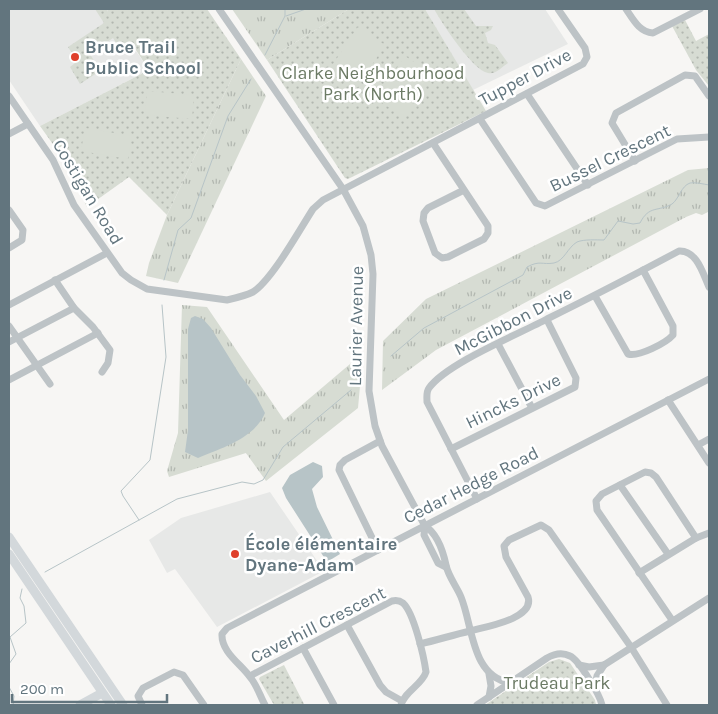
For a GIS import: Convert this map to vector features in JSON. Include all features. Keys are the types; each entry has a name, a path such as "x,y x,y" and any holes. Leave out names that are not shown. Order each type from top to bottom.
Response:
{"main road":[{"path":"9,537 123,705"},
{"path":"9,554 111,705"},
{"path":"80,705 102,693"}],"street":[{"name":"Laurier Avenue","path":"219,9 344,189 363,226 372,262 369,391 375,426 380,441 425,526 433,531 445,558 446,567 462,598 470,631 479,656 489,674"},
{"name":"Tupper Drive","path":"344,189 580,67 586,61 587,53 558,9"},
{"path":"626,9 646,33 653,33 700,9"},
{"path":"636,161 614,129 612,123 616,113 685,76 695,76 709,96"},
{"path":"527,94 588,185"},
{"name":"Costigan Road","path":"9,96 53,160 74,205 107,253 122,273 147,289 227,300 252,292 266,282 313,209 324,200 344,189"},
{"name":"Bussel Crescent","path":"480,119 536,203 549,206 676,139 709,136"},
{"path":"9,134 28,124"},
{"path":"432,143 464,190 488,226 488,233 484,239 448,257 442,258 435,253 423,221 424,214 428,208 464,190"},
{"path":"9,210 23,230 22,240 9,248"},
{"name":"McGibbon Drive","path":"477,499 427,402 429,388 445,373 679,251 686,251 693,256 709,287"},
{"path":"9,305 107,253"},
{"path":"595,296 628,354 641,353 664,342 673,335 673,326 643,270"},
{"path":"55,280 74,308 98,333 110,350 108,363 102,372"},
{"path":"9,342 74,308"},
{"name":"Hincks Drive","path":"451,449 574,388 577,383 576,378 547,320"},
{"path":"9,326 50,384"},
{"path":"9,380 98,333"},
{"path":"498,344 532,408"},
{"name":"Cedar Hedge Road","path":"250,676 230,654 222,640 222,634 227,628 709,379"},
{"path":"668,400 709,462"},
{"path":"698,445 709,439"},
{"path":"378,550 339,470 340,465 345,460 380,441"},
{"path":"672,620 595,506 598,497 645,472 654,475 696,538"},
{"path":"620,485 668,554"},
{"path":"420,644 503,623 528,607 530,601 506,557 504,546 509,540 541,525 549,530 631,647 667,705"},
{"path":"639,572 696,538 709,533"},
{"path":"578,665 589,668 604,665 709,598"},
{"name":"Caverhill Crescent","path":"250,676 392,602 398,601 407,608 420,644 426,669 425,675 412,687 401,703"},
{"path":"347,625 380,685 401,703"},
{"path":"303,648 334,705"},
{"path":"477,705 555,654 569,655 594,688 602,705"},
{"path":"594,688 604,665"},
{"path":"142,705 138,696 141,690 174,672 183,675 204,705"},
{"path":"489,674 501,682 510,683"},
{"path":"489,674 491,686 489,697"},
{"path":"250,676 265,705"}],"shaded area":[{"name":"Bruce Trail Public School","path":"9,9 107,9 149,70 40,126 9,80"},
{"path":"425,9 545,9 568,44 473,90"},
{"path":"195,316 203,319 211,328 240,375 256,396 265,413 260,422 245,436 236,442 198,458 185,452 188,430 188,329 191,318"},
{"path":"313,462 322,466 323,477 312,489 317,507 340,554 327,562 286,498 282,488 290,475"},
{"name":"École élémentaire Dyane-Adam","path":"270,492 324,571 217,627 175,569 167,573 149,540 181,518"}],"green space":[{"path":"95,9 106,9 108,12 107,9 207,9 241,59 167,215 129,177 87,207 62,157 40,126 149,70 132,44 121,51 113,38 90,54 100,71 80,84 70,67 75,63 68,47 104,23"},
{"path":"232,9 349,9 267,60"},
{"name":"Clarke Neighbourhood Park (North)","path":"349,9 425,9 486,111 348,179 345,178 267,60"},
{"path":"434,9 464,9 476,26 493,26 491,30 485,33 488,43 495,45 508,63 493,73 482,70 458,46"},
{"path":"685,20 696,41 709,34 709,86 696,70 672,26"},
{"path":"358,27 385,45 357,88 329,70"},
{"path":"405,56 432,74 404,117 376,99"},
{"path":"241,59 266,96 178,283 146,276 167,215"},
{"path":"147,91 194,95 192,119 145,115"},
{"path":"85,128 132,136 128,159 81,151"},
{"path":"709,168 708,212 702,215 696,213 686,217 436,350 382,390 383,341 426,299 688,170"},
{"path":"182,305 207,307 284,420 363,353 358,408 266,481 246,453 169,477 167,471 178,433"},
{"name":"Trudeau Park","path":"559,659 570,663 595,700 596,705 485,705 549,662"},
{"path":"284,665 304,704 274,705 259,679"}],"waterway":[{"path":"265,55 285,16 285,9"},
{"path":"286,16 306,9"},
{"path":"164,280 178,230 191,218 228,116 251,79"},
{"path":"391,356 424,328 523,275 527,267 535,264 557,262 577,242 604,240 618,221 633,224 640,223 643,217 650,211 672,204 684,187 690,183 709,185"},
{"path":"139,520 121,491 150,460 166,357 162,305"},
{"path":"45,572 177,499 242,482 254,484 263,480 283,447 351,390"},
{"path":"9,664 16,654 10,637 26,623 24,606 20,598 22,589"},
{"path":"9,687 14,696 13,705"}],"place":[{"name":"Bruce Trail Public School","path":"75,57"},
{"name":"École élémentaire Dyane-Adam","path":"235,554"}]}
